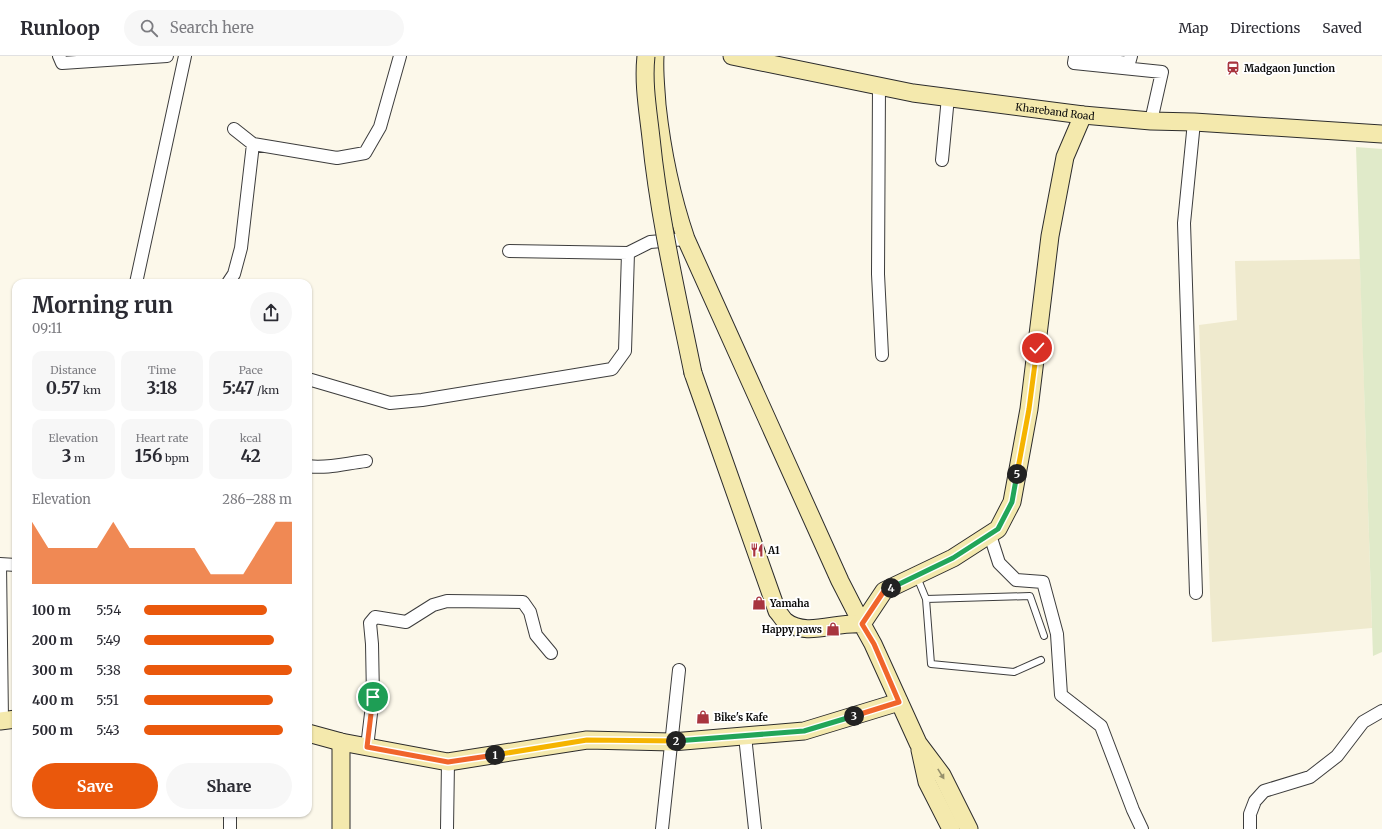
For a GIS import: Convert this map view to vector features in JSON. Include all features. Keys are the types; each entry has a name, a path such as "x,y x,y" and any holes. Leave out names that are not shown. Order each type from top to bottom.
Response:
{"main road":[{"path":"646,56 645,66 647,103 658,192 693,373 777,611 784,620 796,627 809,629 851,623 862,624"},
{"path":"655,56 654,71 660,137 676,209 686,239 840,581 874,644 918,743 927,782 951,829"},
{"name":"Khareband Road","path":"732,56 913,93 1083,115 1152,121 1194,122 1382,134"},
{"path":"862,624 884,591 953,558 998,529 1012,502 1029,409 1052,229 1065,157 1083,115"},
{"path":"312,734 341,742 448,762 587,740 672,742 804,731 899,702"},
{"path":"341,742 341,829"},
{"path":"918,743 942,775 969,829"}],"street":[{"path":"59,56 62,62 167,56"},
{"path":"137,279 185,56"},
{"path":"234,129 253,144 337,158 365,153 380,126 400,56"},
{"path":"1130,59 1075,57 1074,62 1162,72 1152,121"},
{"path":"879,86 878,274 882,355"},
{"path":"942,160 948,97"},
{"path":"1194,122 1184,223 1196,593"},
{"path":"231,279 234,274 242,248 253,144"},
{"path":"509,250 628,253 650,242 686,239"},
{"path":"312,380 390,403 422,400 612,369 625,351 628,253"},
{"path":"312,466 333,466 366,461"},
{"path":"990,535 999,563 1016,580 1043,582 1057,634 1061,695 1101,726 1133,810 1142,829"},
{"path":"6,720 1,652 0,564 12,565"},
{"path":"367,747 373,697 370,623 375,617 406,622 433,605 447,601 523,602 530,612 536,636 551,652"},
{"path":"662,829 679,670"},
{"path":"1250,829 1250,814 1255,801 1264,791 1310,777 1337,756 1363,722 1382,711"},
{"path":"745,736 755,829"},
{"path":"447,829 448,762"},
{"path":"230,817 230,829"}],"lane":[{"path":"916,576 926,599 931,664 1014,672 1041,660"},
{"path":"926,599 1030,596 1044,636"}],"shaded area":[{"path":"1360,259 1372,628 1212,642 1199,325 1237,320 1235,261"}],"green space":[{"path":"1356,147 1382,149 1382,652 1373,656"}],"place":[{"name":"Madgaon Junction","path":"1233,68"},
{"name":"A1","path":"757,550"},
{"name":"Yamaha","path":"759,603"},
{"name":"Happy paws","path":"833,629"},
{"name":"Bike's Kafe","path":"703,717"}],"route":[{"path":"373,697 367,747 448,762 587,740 672,742 804,731 899,702 874,644 862,624 884,591 953,558 998,529 1012,502 1029,409 1037,348"}]}
